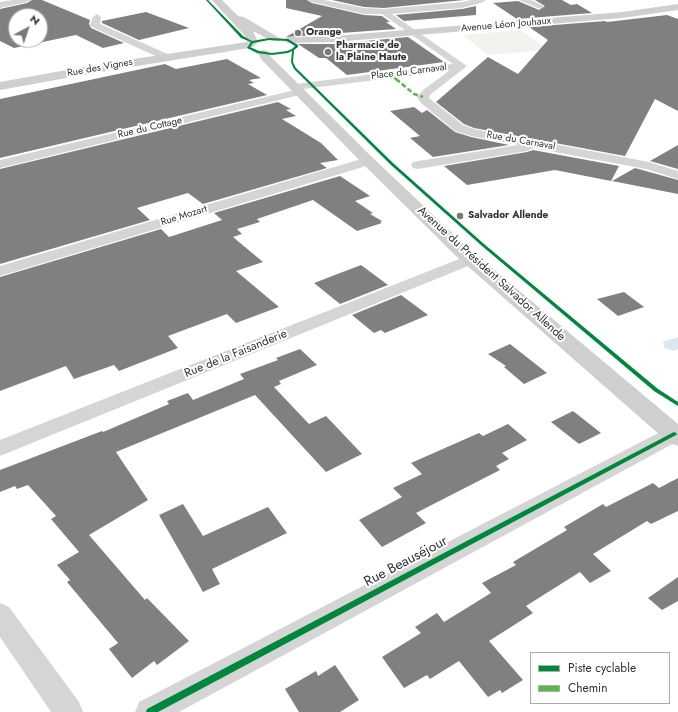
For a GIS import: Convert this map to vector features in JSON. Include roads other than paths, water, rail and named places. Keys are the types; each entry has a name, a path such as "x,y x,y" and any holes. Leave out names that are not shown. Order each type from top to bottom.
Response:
{"street":[{"path":"0,5 27,0"},
{"path":"217,0 231,14 254,28 291,46"},
{"path":"312,0 364,11 384,12 462,5 481,0"},
{"path":"523,0 540,6"},
{"name":"Avenue Léon Jouhaux","path":"291,46 334,39 622,15 678,7"},
{"name":"Place du Carnaval","path":"384,12 462,66"},
{"name":"Avenue du Président Salvador Allende","path":"231,14 250,35 256,48 368,161 472,259 676,435"},
{"path":"97,17 95,25 166,57"},
{"path":"256,48 262,39 276,38"},
{"path":"256,48 291,46"},
{"path":"278,70 291,46"},
{"name":"Rue des Vignes","path":"0,86 166,57 256,48"},
{"name":"Place du Carnaval","path":"298,90 462,66"},
{"name":"Rue du Carnaval","path":"462,66 427,92 423,97 425,101 458,128 471,132 649,166 678,175"},
{"name":"Rue du Cottage","path":"0,164 298,90"},
{"path":"418,165 525,148 534,144"},
{"name":"Rue Mozart","path":"0,271 368,161"},
{"name":"Rue de la Faisanderie","path":"0,448 472,259"},
{"name":"Rue Beauséjour","path":"150,712 676,435"},
{"path":"0,614 68,712"}],"place":[{"name":"Orange","path":"298,33"},
{"name":"Pharmacie de la Plaine Haute","path":"328,52"},
{"name":"Salvador Allende","path":"460,216"}]}
